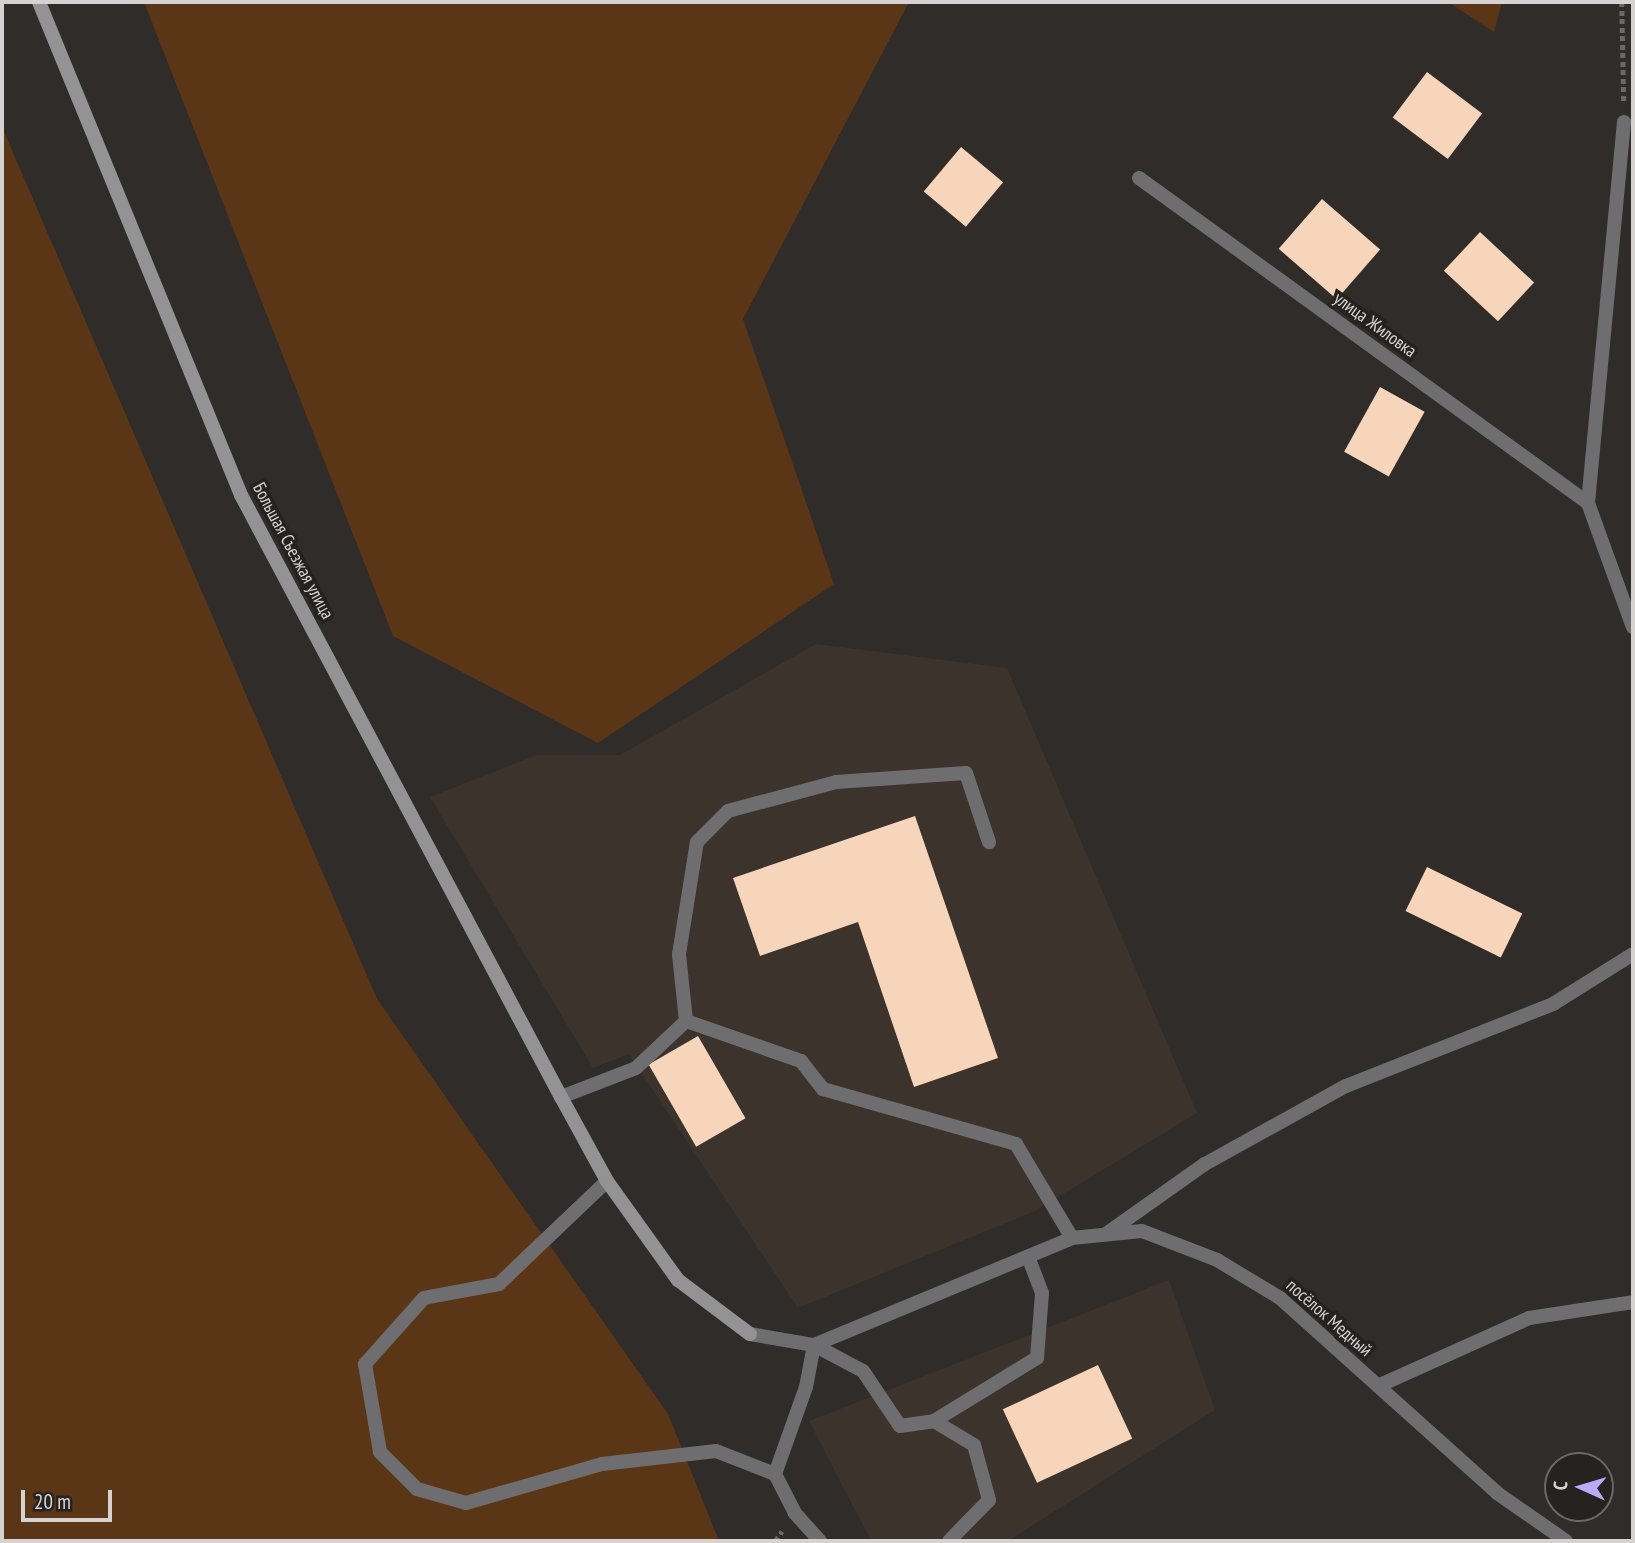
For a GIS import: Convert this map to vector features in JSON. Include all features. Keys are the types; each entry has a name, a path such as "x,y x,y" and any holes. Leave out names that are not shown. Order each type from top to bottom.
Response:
{"main road":[{"name":"Большая Съезжая улица","path":"39,2 241,495 561,1097 607,1181 677,1280 750,1334"}],"street":[{"path":"1624,122 1588,503 1633,627"},
{"name":"улица Жиловка","path":"1139,178 1588,503"},
{"path":"686,1021 679,954 697,842 728,811 836,782 966,773 989,842"},
{"path":"1106,1234 1205,1164 1346,1086 1553,1004 1633,954"},
{"path":"561,1097 636,1068 686,1021"},
{"path":"686,1021 801,1061 823,1089 1016,1144 1072,1238"},
{"path":"607,1181 499,1284 424,1298 365,1364 380,1452 416,1489 466,1503 602,1464 716,1451 775,1474 795,1513 820,1541"},
{"name":"посёлок Медный","path":"814,1345 1072,1238 1142,1231 1217,1260 1280,1298 1497,1493 1566,1541"},
{"path":"750,1334 814,1345 863,1371 900,1426 934,1421 1037,1358 1042,1293 1028,1257"},
{"path":"1378,1386 1529,1318 1633,1302"},
{"path":"775,1474 806,1387 814,1345"},
{"path":"934,1421 974,1445 989,1500 949,1541"}],"path":[{"path":"1622,2 1624,122"}],"shaded area":[{"path":"144,2 909,2 743,319 834,584 598,743 393,636"},
{"path":"1448,2 1502,2 1494,32"},
{"path":"2,127 377,999 668,1414 719,1541 2,1541"},
{"path":"816,644 1007,668 1197,1113 1035,1211 798,1308 629,1054 593,1068 430,797 537,755 620,755"},
{"path":"1169,1280 1215,1410 1008,1541 871,1541 809,1421"}],"building":[{"path":"1427,72 1482,114 1448,159 1393,118"},
{"path":"961,147 1003,182 966,227 924,191"},
{"path":"1322,199 1380,250 1337,299 1279,249"},
{"path":"1480,232 1534,282 1498,321 1444,271"},
{"path":"1380,387 1425,412 1389,476 1344,452"},
{"path":"915,816 998,1058 914,1087 858,922 760,956 733,878"},
{"path":"1427,867 1522,913 1501,958 1406,911"},
{"path":"698,1036 746,1118 696,1147 649,1064"},
{"path":"1098,1365 1132,1438 1037,1483 1003,1409"}]}
